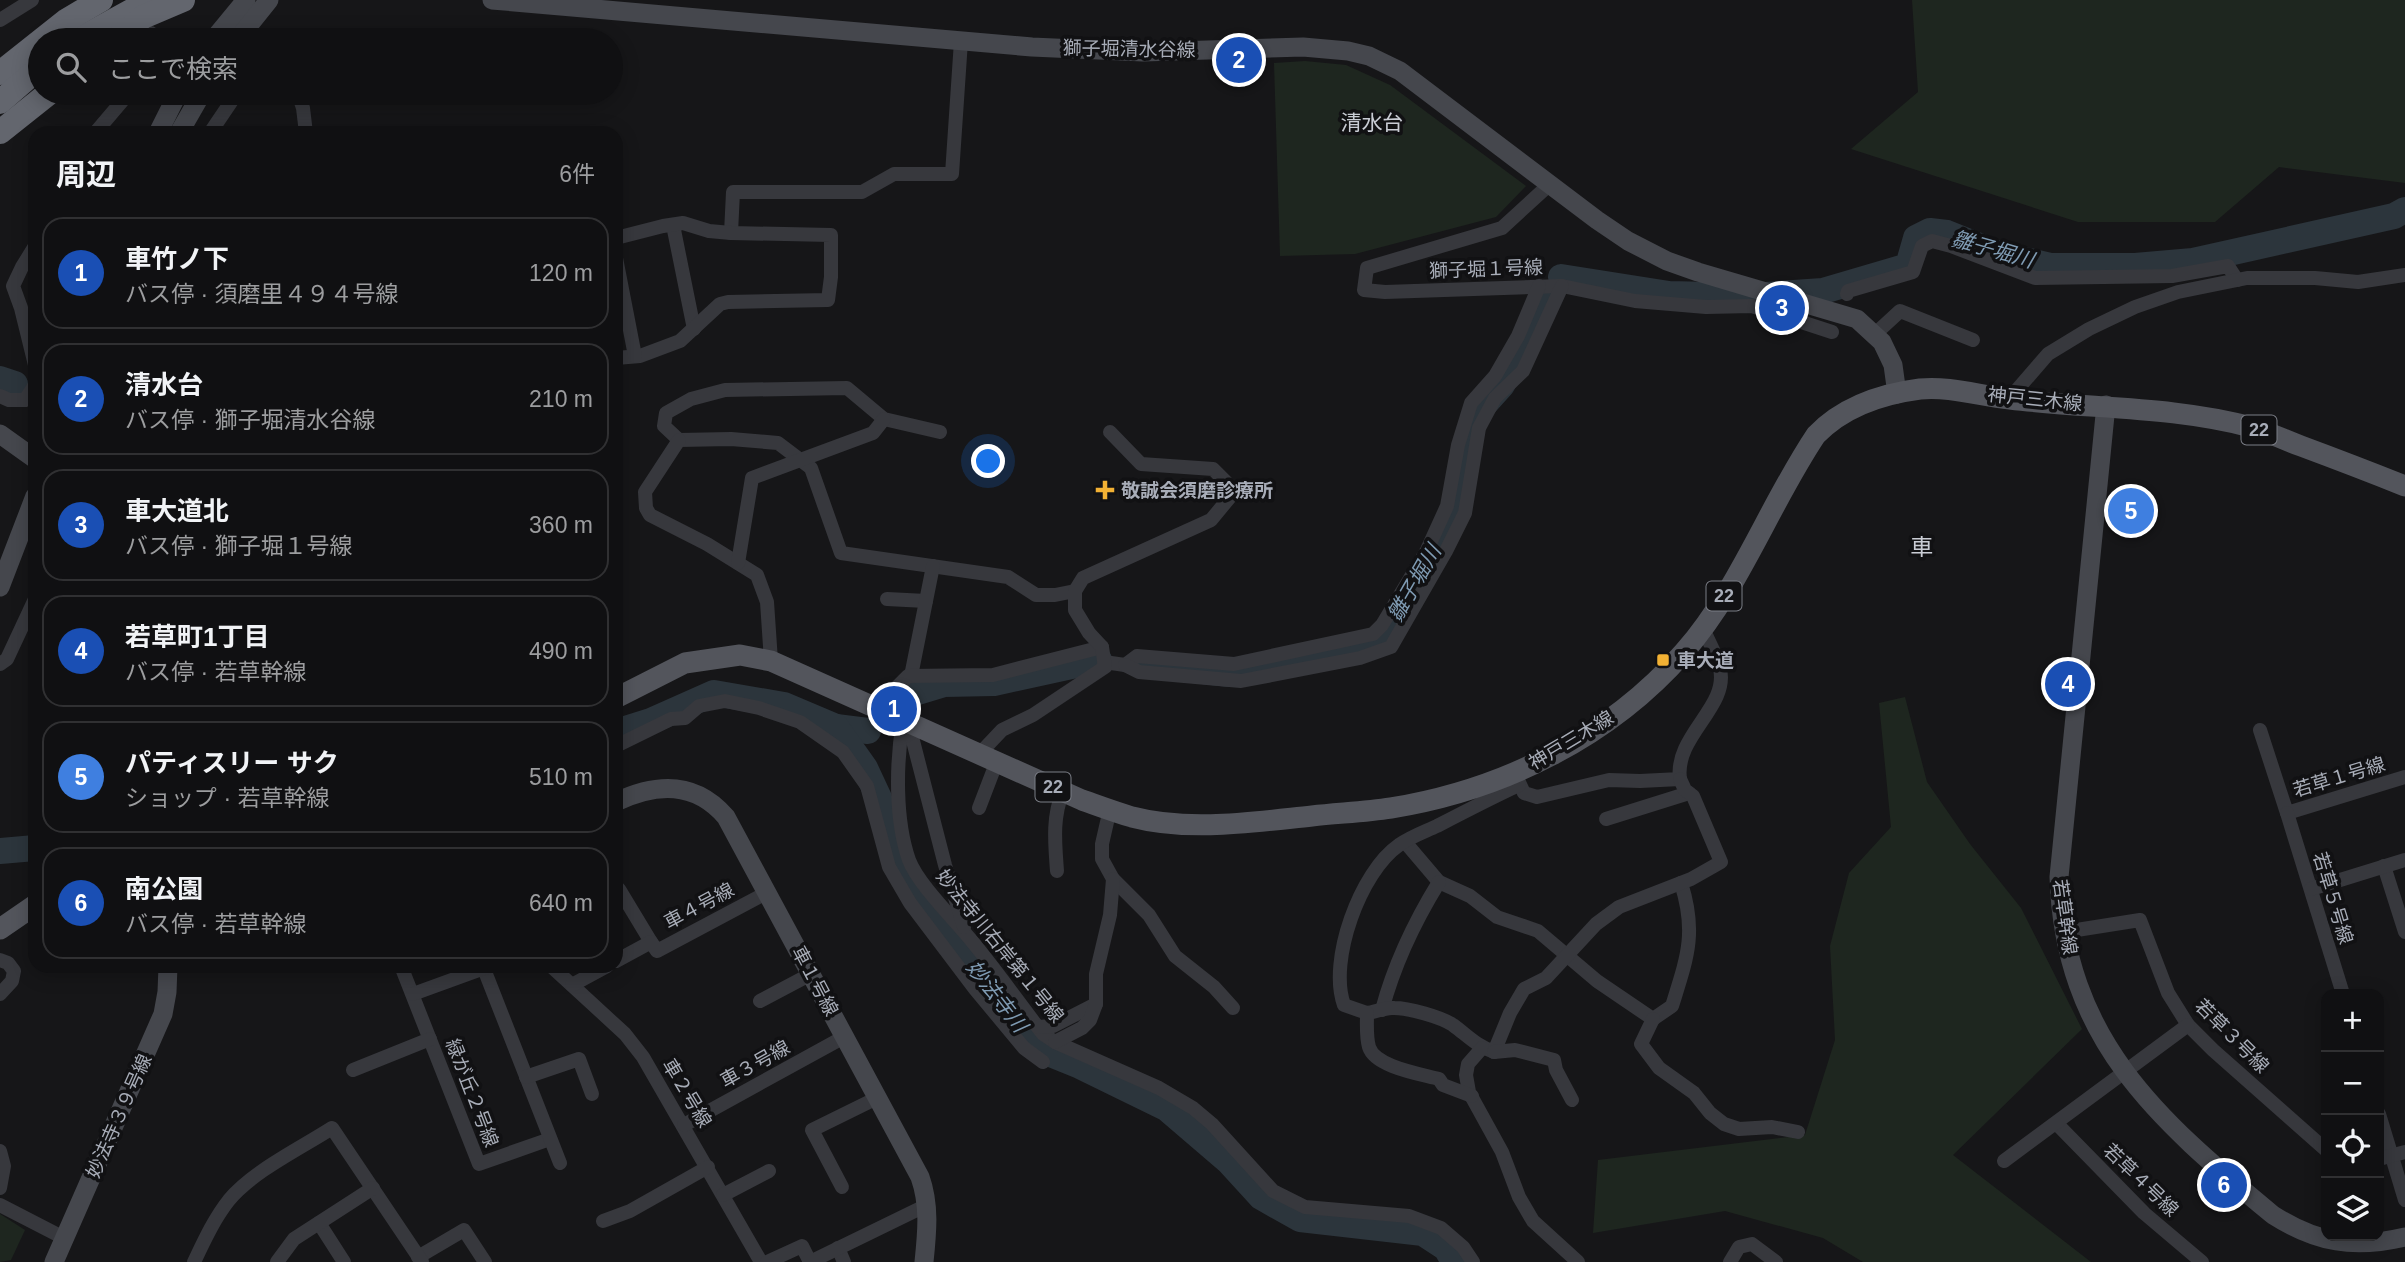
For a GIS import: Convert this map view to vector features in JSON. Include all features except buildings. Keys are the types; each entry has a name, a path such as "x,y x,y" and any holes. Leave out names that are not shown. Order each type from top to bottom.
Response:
{"highway":[{"path":"32,28 62,7 80,0"},
{"path":"57,28 101,0"},
{"path":"100,28 151,0"},
{"path":"130,28 143,17 184,0"},
{"path":"0,51 28,31"},
{"path":"0,73 28,51"},
{"path":"0,102 28,78"},
{"path":"0,131 34,105"}],"main road":[{"name":"神戸三木線","path":"623,694 685,663 740,655 771,661 1063,791 1110,809 1156,821 1200,824 1390,808 1517,779 1612,718 1676,661 1703,628 1743,564 1816,435 1850,408 1873,399 1933,389 2009,399 2106,405 2199,416 2253,428 2405,485"},
{"path":"0,929 28,910"}],"street":[{"path":"0,20 32,0"},
{"path":"223,28 246,0"},
{"path":"247,28 269,0"},
{"name":"獅子堀清水谷線","path":"492,0 1032,47 1143,52 1303,47 1348,51 1376,59 1400,71 1628,241 1667,261 1698,272 1857,319 1882,342 1893,365 1898,394"},
{"path":"730,233 733,192 862,192 894,174 952,174 961,41"},
{"path":"101,126 119,105"},
{"path":"162,126 172,105"},
{"path":"183,126 195,105"},
{"path":"215,126 229,105"},
{"path":"302,105 305,126"},
{"name":"獅子堀１号線","path":"1549,184 1502,228 1367,268 1364,290 1385,292 1562,286 1635,301 1706,307 1752,306 1832,332"},
{"path":"623,236 683,223 709,231 730,233 831,235 828,300 720,304 680,341 658,350 623,357"},
{"path":"673,225 694,329"},
{"path":"1847,294 1848,291 1913,272 1922,246 1932,241 2035,278 2172,275 2228,266 2237,280"},
{"path":"28,257 13,286 28,336"},
{"path":"2009,399 2048,354 2089,329 2135,307 2178,292 2237,280 2315,278 2358,282 2405,275"},
{"path":"1125,665 1137,656 1234,664 1373,634 1382,625 1427,550 1447,506 1458,445 1471,403 1495,376 1518,336 1539,286"},
{"path":"967,935 912,737 899,720 898,687 908,676 993,675 1103,654 1139,672 1241,681 1360,658 1391,647 1465,513 1479,428 1495,398 1523,372 1562,286"},
{"path":"623,294 635,356"},
{"path":"1875,334 1900,311 1973,340"},
{"path":"940,432 884,419 847,388 725,390 691,399 666,413 664,426 679,440 731,439 778,443 811,468 841,553 1008,577 1036,595 1075,591"},
{"path":"0,396 9,400 25,400 28,396"},
{"name":"若草幹線","path":"2106,405 2060,864 2059,893 2064,932 2083,999 2101,1038 2124,1073 2154,1109 2273,1215 2293,1227 2342,1243 2373,1244 2405,1237"},
{"path":"738,563 751,478 873,432 884,419"},
{"path":"979,808 990,758 985,748 1002,730 1043,708 1105,667 1103,654 1075,610 1075,591 1083,578 1211,520 1230,497 1226,482 1213,469 1141,464 1110,432"},
{"path":"0,434 28,454"},
{"path":"679,440 645,492 646,508 650,514 707,544 757,575 767,602 771,661"},
{"path":"0,587 28,514"},
{"path":"911,676 933,566"},
{"path":"887,600 926,601"},
{"path":"0,664 7,659 28,613"},
{"path":"1578,1262 1533,1221 1519,1197 1502,1152 1472,1096 1466,1075 1468,1064 1488,1050 1524,989 1546,978 1597,924 1619,907 1681,883 1721,862 1698,807 1680,779 1679,767 1681,754 1720,690 1721,670 1703,628"},
{"path":"623,743 671,719 685,718 699,706 725,701 759,708 800,722 844,752 867,786 889,867 910,904 1024,1048 1043,1062"},
{"name":"妙法寺川右岸第１号線","path":"899,720 898,806 909,860 920,879 1038,1027 1055,1042 1159,1088 1193,1108 1212,1124 1273,1191 1305,1207 1409,1216 1441,1228 1463,1247 1473,1262"},
{"name":"若草１号線","path":"2260,730 2287,813 2405,777"},
{"path":"1572,1100 1556,1070 1555,1060 1515,1050 1488,1050 1467,1039 1452,1024 1436,1017 1394,1008 1367,1013 1344,1005 1340,995 1343,941 1353,909 1372,875 1396,846 1517,779 1524,793 1537,796 1609,780 1680,779"},
{"name":"車１号線","path":"623,799 649,791 687,790 706,797 731,825 920,1177 926,1192 927,1205 924,1262"},
{"path":"1058,871 1054,835 1058,803 1063,791"},
{"path":"1606,819 1689,793"},
{"path":"1110,809 1102,844 1102,859 1113,879 1149,915 1175,956 1209,981 1233,1008"},
{"name":"若草５号線","path":"2287,813 2341,989"},
{"path":"1405,842 1439,882 1470,896 1497,917 1538,931 1597,981 1653,1019"},
{"path":"2311,889 2405,860"},
{"path":"2384,866 2405,932"},
{"path":"1055,1042 1082,1028 1090,1020 1096,1004 1096,974 1110,915 1113,879"},
{"path":"1382,1010 1388,988 1423,908 1439,882"},
{"path":"1681,883 1689,906 1689,953 1672,1006 1653,1019 1641,1044 1659,1068 1694,1093 1710,1113 1724,1124 1739,1129 1772,1127 1798,1132"},
{"name":"車４号線","path":"623,957 652,942 657,951 768,892"},
{"path":"623,895 652,942"},
{"name":"若草３号線","path":"2064,932 2140,920 2168,993 2188,1025 2321,1146"},
{"path":"0,960 8,963 14,971 12,981 0,994"},
{"name":"妙法寺３９号線","path":"54,1262 163,1014 168,973"},
{"name":"緑が丘２号線","path":"404,973 479,1164 550,1139"},
{"path":"413,994 467,973"},
{"path":"482,973 559,1163"},
{"name":"車２号線","path":"559,973 625,1034 643,1057 761,1262"},
{"path":"572,985 594,973"},
{"path":"760,1001 811,974"},
{"path":"1038,1027 1053,1026 1096,1004"},
{"path":"1367,1013 1369,1046 1372,1054 1383,1063 1439,1079 1443,1085 1472,1096"},
{"path":"2004,1161 2188,1025"},
{"name":"車３号線","path":"684,1125 844,1037"},
{"path":"353,1070 377,1053 430,1039"},
{"path":"526,1077 579,1059 592,1094"},
{"path":"842,1187 812,1130 878,1097"},
{"path":"2379,1115 2405,1200"},
{"name":"若草４号線","path":"2057,1124 2144,1213 2202,1262"},
{"path":"194,1262 212,1224 230,1198 257,1176 332,1128 420,1259 464,1230 485,1262"},
{"path":"0,1151 4,1166 0,1188"},
{"path":"603,1220 630,1211 708,1167"},
{"path":"723,1195 769,1171"},
{"path":"277,1262 294,1239 373,1188"},
{"path":"0,1205 64,1238"},
{"path":"767,1262 802,1247 810,1262 841,1255 927,1205"},
{"path":"318,1223 344,1262"},
{"path":"1730,1262 1739,1247 1752,1244 1776,1262"}],"shaded area":[{"path":"1912,0 2405,0 2405,183 2279,167 2215,222 2078,222 1851,149 1918,92"},
{"path":"1305,61 1346,65 1390,85 1526,186 1496,217 1355,254 1280,256 1274,63"},
{"path":"1905,697 1927,782 1970,844 2021,908 2082,1029 1953,1155 2091,1262 1863,1262 1823,1238 1725,1211 1593,1233 1598,1160 1805,1135 1835,1040 1830,946 1849,873 1891,827 1879,703"},
{"path":"0,1214 25,1230 11,1260 0,1262"}],"waterway":[{"name":"雛子堀川","path":"1561,277 1669,294 1751,296 1823,291 1908,266 1916,238 1930,231 1947,233 1997,253 2050,266 2135,266 2193,261 2394,216 2405,210"},
{"name":"雛子堀川","path":"1138,664 1230,674 1379,643 1429,563 1456,512 1475,415 1502,385 1522,349 1542,301"},
{"path":"0,379 15,384"},
{"name":"雛子堀川","path":"901,697 944,684 994,683 1099,660"},
{"name":"妙法寺川","path":"623,730 651,721 714,693 784,705 836,727 865,768 879,798 897,867 920,901 1038,1049 1080,1066 1166,1108 1229,1162 1261,1197 1300,1219 1423,1233 1446,1248 1454,1262"},
{"name":"雛子堀川","path":"836,727 868,731"},
{"name":"妙法寺川","path":"0,851 28,849"}],"place":[{"name":"清水台","path":"1239,60"},
{"name":"車大道北","path":"1782,308"},
{"name":"敬誠会須磨診療所","path":"1105,490"},
{"name":"パティスリー サク","path":"2131,511"},
{"name":"車大道","path":"1663,660"},
{"name":"若草町1丁目","path":"2068,684"},
{"name":"車竹ノ下","path":"894,709"},
{"name":"南公園","path":"2224,1185"}],"district":[{"name":"清水台","path":"1372,122"},
{"name":"車","path":"1922,547"}]}
